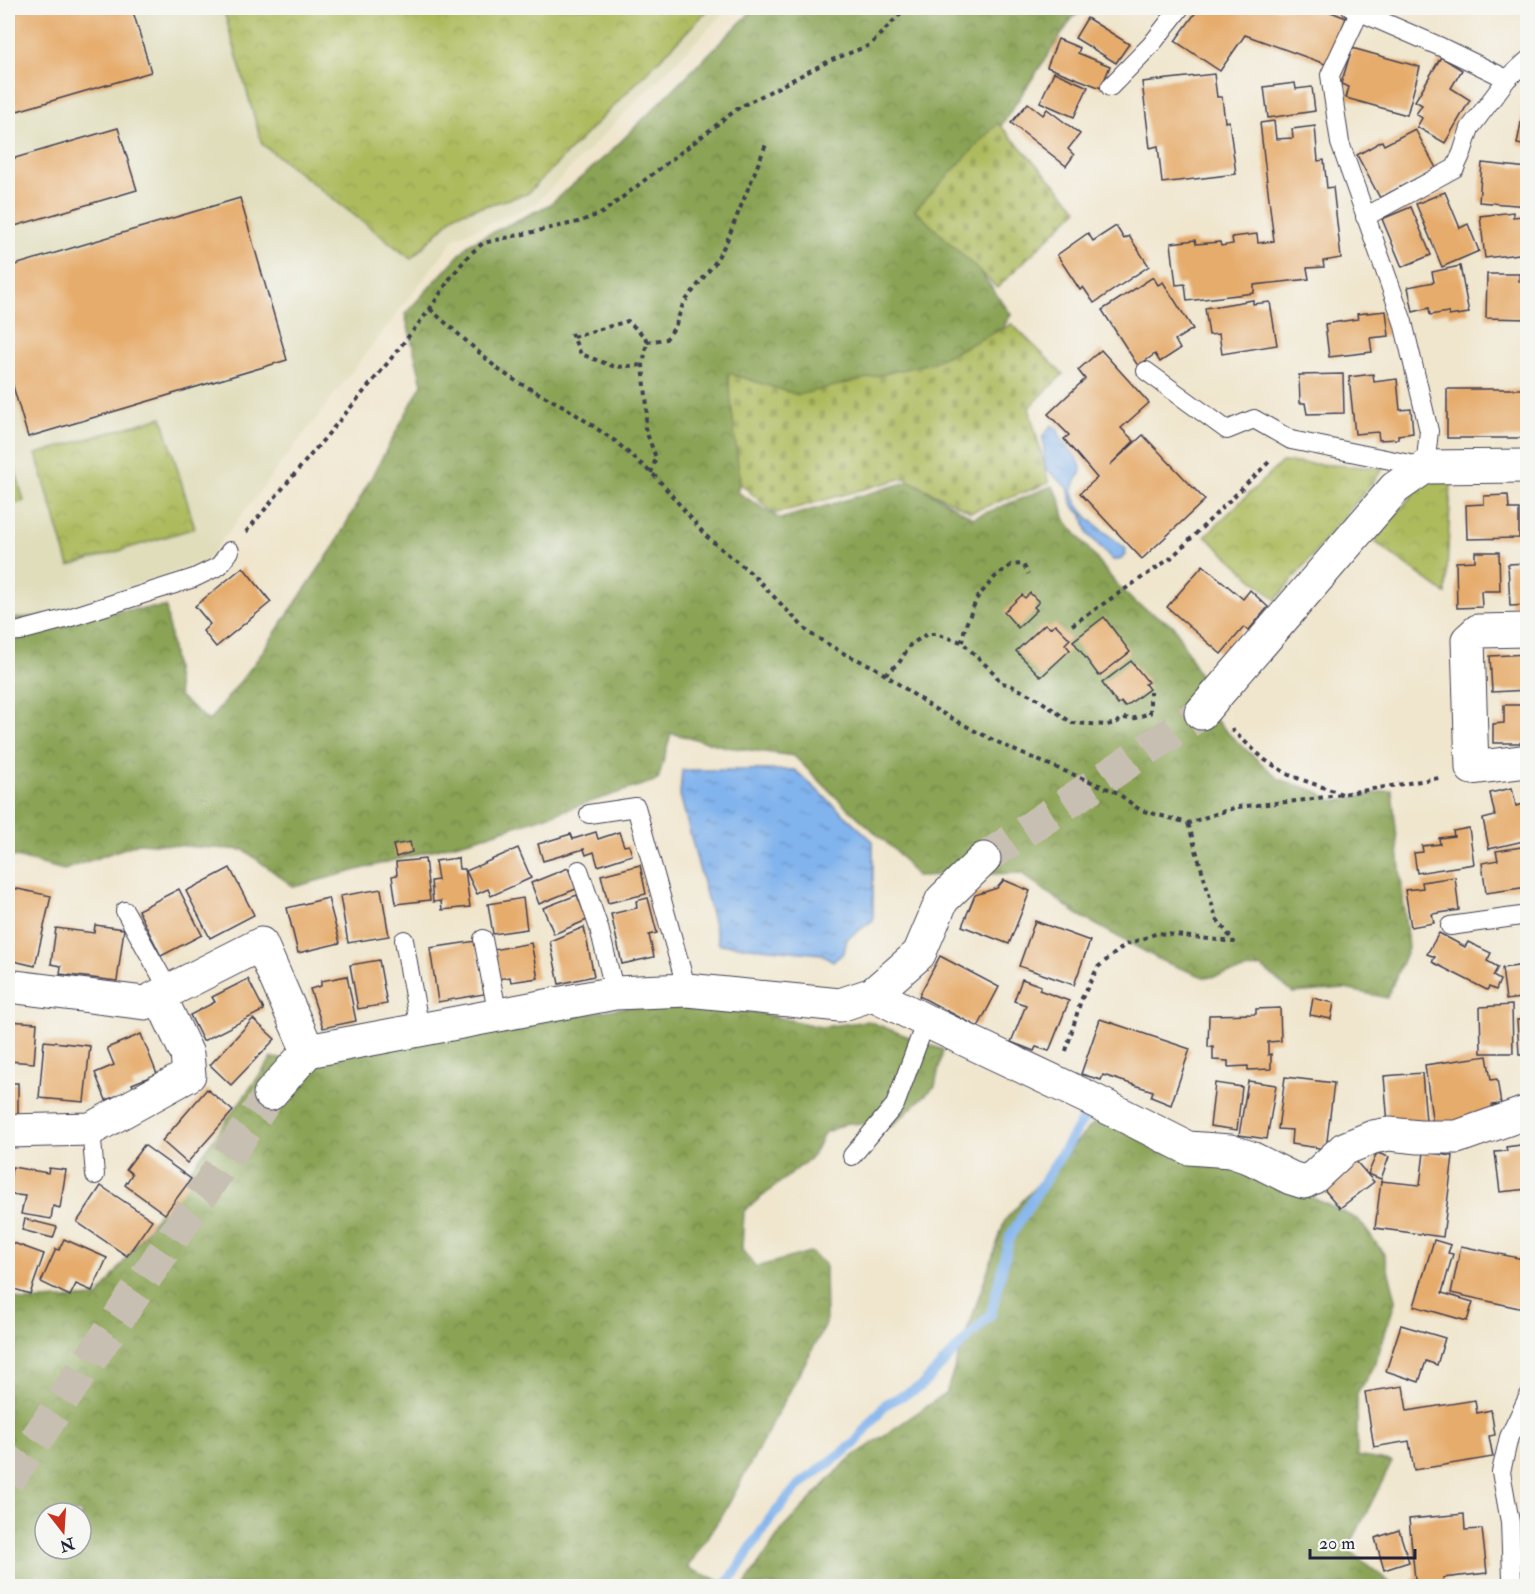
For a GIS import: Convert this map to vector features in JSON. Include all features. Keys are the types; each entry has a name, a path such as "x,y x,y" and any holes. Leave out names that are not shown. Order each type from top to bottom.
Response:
{"street":[{"path":"1204,709 1395,488 1425,467 1527,466"},
{"path":"1527,630 1478,631 1468,640 1472,768 1527,760"},
{"path":"270,1094 308,1051 615,993 687,990 840,1005 873,994 918,954 942,900 984,859"},
{"path":"8,986 145,1003 165,995 261,944 308,1051"},
{"path":"873,994 1188,1148 1230,1151 1304,1182 1314,1177 1344,1149 1373,1137 1389,1134 1457,1137 1527,1112"},
{"path":"8,1131 91,1129 189,1075 188,1054 165,995"}],"lane":[{"path":"1110,87 1151,45 1180,8"},
{"path":"1146,371 1227,430 1254,419 1291,440 1425,467 1429,431 1427,420 1403,322 1340,143 1330,75 1356,9 1507,79"},
{"path":"1365,217 1455,168 1470,128 1507,79 1527,60"},
{"path":"8,632 64,620 194,578 219,566 230,551"},
{"path":"589,814 636,807 687,990"},
{"path":"579,870 599,928 615,993"},
{"path":"125,911 165,995"},
{"path":"1450,926 1527,915"},
{"path":"483,939 498,1016"},
{"path":"404,940 420,1030"},
{"path":"852,1156 895,1105 926,1021"},
{"path":"91,1129 95,1175"},
{"path":"1516,1587 1512,1578 1510,1522 1500,1472 1509,1437 1527,1398"}],"path":[{"path":"230,551 430,309 469,255 483,243 578,222 602,213 740,107 826,62 870,45 906,8"},
{"path":"647,342 666,339 675,327 683,304 714,264 747,196 767,142"},
{"path":"430,309 499,370 565,407 615,441 651,473 706,536 752,574 809,633 885,674 933,708 977,732 1018,752 1116,792 1140,810 1188,824 1237,807 1342,795 1458,775 1472,768"},
{"path":"643,364 615,367 603,363 581,354 572,335 628,321 645,336 647,342 643,364 645,428 656,458 651,473"},
{"path":"1072,625 1171,558 1291,440"},
{"path":"962,642 973,605 995,577 1011,565 1023,564 1028,574"},
{"path":"885,674 894,668 910,645 927,634 935,634 962,642 995,674 1001,683 1015,687 1038,699 1072,723 1107,725 1124,718 1147,716 1150,713 1150,692"},
{"path":"1204,709 1265,760 1289,775 1342,795"},
{"path":"1057,1083 1081,1000 1098,967 1125,945 1158,933 1234,942 1216,918 1188,824"}],"shaded area":[{"path":"8,8 729,8 536,203 455,238 206,561 20,624 8,624"}],"green space":[{"path":"223,8 710,8 527,194 456,214 411,259 262,144"},
{"path":"755,8 1088,8 1073,17 940,218 1011,314 991,348 754,429 737,492 780,519 911,481 973,518 1052,486 1060,498 1064,518 1114,581 1135,603 1174,626 1205,686 1213,717 1279,779 1319,792 1332,801 1392,790 1408,948 1387,998 1345,989 1293,993 1261,967 1206,978 1162,961 1077,914 1021,873 916,876 897,852 794,756 727,747 671,733 658,780 485,836 294,887 244,850 139,843 64,870 8,855 8,619 166,607 179,696 209,721 254,664 333,548 422,384 405,314 470,243 549,205 607,155"},
{"path":"998,123 1078,209 997,288 915,210"},
{"path":"1012,324 1063,374 1029,408 1049,483 971,512 904,478 774,514 740,483 728,373 798,395 934,362"},
{"path":"162,417 195,528 69,566 36,454"},
{"path":"8,444 24,501 8,506"},
{"path":"1282,462 1384,468 1276,600 1205,536"},
{"path":"1424,481 1451,482 1446,594 1374,541"},
{"path":"627,1007 736,1008 821,1027 868,1021 943,1050 935,1086 892,1126 847,1123 824,1133 813,1156 744,1211 742,1250 756,1267 810,1252 825,1264 826,1324 726,1509 687,1568 733,1586 8,1586 8,1295 24,1301 98,1297 272,1058 307,1061"},
{"path":"1104,1112 1242,1163 1359,1220 1384,1254 1396,1299 1375,1365 1357,1393 1357,1456 1392,1462 1348,1549 1394,1586 744,1586 783,1528 848,1460 946,1393 1005,1220"}],"water":[{"path":"1052,425 1058,429 1061,439 1080,464 1081,471 1073,487 1075,499 1086,516 1126,549 1125,555 1119,560 1113,560 1088,534 1083,516 1073,506 1068,488 1045,468 1043,436"},
{"path":"682,770 795,770 873,841 873,920 847,939 844,953 833,961 822,954 719,944 680,795"}],"building":[{"path":"8,8 132,8 151,72 17,111 8,79"},
{"path":"1199,8 1321,8 1346,18 1328,65 1245,35 1220,71 1175,41"},
{"path":"1087,18 1129,44 1116,63 1075,38"},
{"path":"1058,39 1080,48 1078,53 1110,66 1101,88 1047,67"},
{"path":"1352,48 1420,67 1407,115 1346,98 1349,87 1341,84"},
{"path":"1441,57 1462,70 1451,88 1470,100 1445,143 1417,127 1422,118 1416,114 1422,105 1415,101"},
{"path":"1054,72 1088,87 1074,117 1040,102"},
{"path":"1214,74 1217,97 1222,97 1225,122 1229,121 1236,174 1162,183 1158,146 1150,148 1142,82"},
{"path":"1295,83 1296,89 1312,87 1315,111 1268,118 1264,87"},
{"path":"1028,103 1043,115 1047,109 1080,134 1068,149 1074,155 1066,166 1011,123"},
{"path":"1522,117 1528,118 1528,146 1517,144"},
{"path":"1274,121 1276,139 1293,138 1292,129 1315,126 1318,161 1324,160 1327,188 1333,187 1341,258 1323,261 1324,267 1307,268 1309,279 1254,285 1254,293 1187,301 1185,284 1176,285 1171,243 1195,240 1196,244 1220,242 1221,246 1233,244 1232,237 1257,234 1258,243 1274,241 1260,123"},
{"path":"118,128 137,190 8,228 8,160"},
{"path":"1415,129 1436,168 1380,198 1357,155 1382,141 1384,145"},
{"path":"1482,163 1528,168 1528,206 1479,202"},
{"path":"1445,192 1460,228 1468,224 1479,251 1442,267 1416,204"},
{"path":"240,198 287,360 28,437 8,369 8,267"},
{"path":"1411,207 1431,255 1402,267 1382,219"},
{"path":"1513,212 1513,217 1523,216 1524,221 1528,221 1528,253 1485,258 1480,216"},
{"path":"1116,226 1124,239 1129,236 1149,266 1094,303 1083,287 1080,290 1057,255 1088,233 1093,241"},
{"path":"1460,266 1469,313 1449,316 1448,312 1430,315 1429,308 1413,312 1408,287 1434,282 1432,272"},
{"path":"1487,274 1519,274 1519,281 1528,282 1528,319 1486,318"},
{"path":"1153,277 1158,285 1163,282 1193,329 1175,340 1180,349 1160,362 1155,354 1138,366 1102,310"},
{"path":"1253,300 1253,304 1270,302 1277,345 1222,354 1219,334 1209,335 1205,308"},
{"path":"1386,311 1389,336 1370,338 1372,352 1329,357 1325,324 1358,319 1357,314"},
{"path":"1101,350 1149,403 1121,428 1134,441 1110,465 1143,435 1205,500 1142,559 1080,493 1097,478 1064,439 1069,435 1048,414 1085,379 1078,370"},
{"path":"1343,374 1344,413 1307,414 1305,403 1300,403 1299,375"},
{"path":"1373,374 1374,382 1397,379 1400,410 1411,409 1413,433 1398,435 1398,439 1379,440 1378,432 1355,434 1349,377"},
{"path":"1447,389 1528,389 1528,438 1447,438"},
{"path":"1508,495 1509,509 1519,509 1519,538 1467,539 1466,505 1484,504 1484,496"},
{"path":"1475,552 1499,552 1500,591 1481,591 1482,607 1457,608 1456,562 1475,561"},
{"path":"1528,563 1528,605 1510,606 1508,564"},
{"path":"1203,565 1243,599 1250,590 1268,607 1248,631 1244,627 1221,654 1167,607"},
{"path":"243,567 271,602 216,647 203,631 210,624 195,606"},
{"path":"1030,593 1039,602 1034,607 1037,610 1018,628 1004,612 1022,595 1025,598"},
{"path":"1104,617 1130,652 1099,676 1073,641"},
{"path":"1045,624 1050,628 1055,624 1070,639 1065,644 1070,650 1041,677 1016,651"},
{"path":"1528,654 1528,690 1492,692 1490,656"},
{"path":"1131,661 1148,682 1145,684 1149,689 1125,707 1121,702 1118,705 1102,683"},
{"path":"1504,705 1528,705 1528,743 1493,743 1493,724 1504,723"},
{"path":"1512,788 1516,806 1528,803 1528,840 1489,849 1483,819 1495,816 1490,793"},
{"path":"1469,828 1474,864 1417,873 1414,853 1423,852 1422,846 1440,844 1439,838 1454,836 1453,831"},
{"path":"596,832 598,839 619,832 624,846 629,845 632,855 598,866 594,852 586,855 584,849 543,861 538,844 571,834 573,839"},
{"path":"410,842 412,852 396,857 393,845"},
{"path":"1528,846 1528,887 1486,893 1482,863 1498,860 1496,851"},
{"path":"518,848 531,878 491,896 488,889 477,894 466,871"},
{"path":"458,858 459,869 465,869 470,907 442,910 441,901 433,902 431,881 438,880 435,861"},
{"path":"425,859 430,900 396,904 392,876 397,875 396,862"},
{"path":"640,865 646,894 608,903 601,875"},
{"path":"230,868 254,915 210,938 186,891"},
{"path":"568,868 576,889 539,904 531,883"},
{"path":"1455,877 1459,910 1432,914 1434,923 1411,927 1405,890 1423,888 1422,882"},
{"path":"1004,880 1030,891 1009,944 962,926 975,895 997,888"},
{"path":"8,887 51,896 35,966 9,960 13,942 8,940"},
{"path":"179,889 202,935 161,956 138,910"},
{"path":"381,889 389,936 348,943 340,896"},
{"path":"577,895 587,920 554,934 543,908"},
{"path":"328,898 340,943 298,953 287,908"},
{"path":"523,898 527,929 493,934 488,904"},
{"path":"648,898 657,933 649,935 654,957 622,964 611,914 637,908 636,901"},
{"path":"1035,921 1090,941 1074,985 1019,966"},
{"path":"95,925 124,929 117,981 60,974 61,966 51,964 56,928 94,933"},
{"path":"584,927 594,976 559,984 550,941"},
{"path":"1439,933 1465,947 1468,942 1491,953 1487,961 1498,967 1493,976 1500,980 1496,990 1489,987 1487,990 1432,962 1435,957 1427,954"},
{"path":"476,941 484,994 438,1002 430,948"},
{"path":"531,943 538,978 511,982 510,977 498,979 493,950"},
{"path":"940,956 999,987 978,1027 919,996"},
{"path":"379,960 387,1004 358,1009 350,965"},
{"path":"1528,960 1528,997 1506,1000 1502,968 1526,965 1525,961"},
{"path":"347,976 356,1021 323,1028 310,989 321,986 321,981"},
{"path":"248,979 264,1010 203,1041 190,1015 215,1002 212,997"},
{"path":"1022,979 1041,986 1039,990 1069,1001 1049,1051 1036,1047 1034,1051 1011,1042 1026,1005 1014,1001"},
{"path":"1313,998 1334,1003 1331,1019 1310,1015"},
{"path":"1512,1005 1513,1053 1481,1053 1480,1007"},
{"path":"1280,1008 1281,1041 1268,1042 1271,1069 1248,1070 1248,1066 1228,1067 1228,1061 1213,1060 1213,1047 1208,1047 1209,1015 1256,1014 1256,1009"},
{"path":"253,1019 275,1039 231,1085 210,1065"},
{"path":"1100,1019 1190,1049 1171,1105 1151,1097 1153,1091 1103,1075 1101,1080 1081,1074"},
{"path":"1528,1019 1528,1055 1519,1055 1517,1020"},
{"path":"8,1021 37,1023 34,1063 8,1061"},
{"path":"141,1034 157,1074 132,1084 134,1089 106,1100 95,1073 114,1065 107,1048"},
{"path":"44,1041 90,1046 84,1102 39,1098"},
{"path":"1487,1056 1491,1080 1497,1079 1501,1104 1492,1105 1494,1117 1433,1126 1425,1065"},
{"path":"1422,1073 1426,1121 1388,1124 1384,1076"},
{"path":"1285,1077 1334,1083 1326,1149 1291,1144 1292,1130 1278,1129"},
{"path":"1248,1081 1276,1085 1267,1139 1239,1135"},
{"path":"8,1083 18,1083 18,1115 8,1115"},
{"path":"1215,1083 1242,1087 1237,1130 1210,1126"},
{"path":"207,1089 233,1111 187,1163 162,1141"},
{"path":"1528,1144 1528,1189 1500,1192 1495,1152 1507,1151 1506,1147"},
{"path":"144,1145 191,1179 165,1214 125,1185 132,1174 126,1169"},
{"path":"1424,1152 1453,1156 1443,1237 1375,1228 1381,1181 1420,1185"},
{"path":"1377,1153 1389,1157 1381,1179 1368,1174"},
{"path":"1354,1159 1374,1182 1340,1208 1322,1187"},
{"path":"12,1167 48,1173 49,1168 66,1170 60,1208 53,1206 51,1219 21,1214 25,1196 8,1194"},
{"path":"101,1186 152,1220 127,1256 77,1222"},
{"path":"25,1219 57,1227 53,1238 22,1230"},
{"path":"64,1239 107,1258 92,1291 76,1284 70,1296 41,1282 56,1249 59,1250"},
{"path":"1434,1240 1451,1245 1448,1253 1453,1254 1442,1293 1473,1302 1467,1321 1414,1306"},
{"path":"8,1241 44,1254 30,1294 8,1287"},
{"path":"1461,1246 1528,1260 1528,1310 1451,1293"},
{"path":"1401,1325 1445,1338 1437,1365 1426,1361 1419,1382 1386,1371"},
{"path":"1403,1386 1407,1411 1475,1400 1477,1413 1491,1410 1495,1435 1489,1436 1493,1457 1414,1470 1409,1441 1374,1447 1365,1392"},
{"path":"1464,1514 1465,1530 1482,1529 1487,1573 1443,1578 1444,1586 1410,1586 1410,1580 1415,1579 1409,1519"},
{"path":"1399,1530 1409,1562 1384,1570 1375,1538"}],"waterway":[{"path":"726,1586 769,1520 798,1486 854,1444 886,1404 920,1387 991,1314 1010,1236 1084,1118"}],"tunnel":[{"path":"984,859 1201,713"},
{"path":"8,1481 270,1094"}]}
